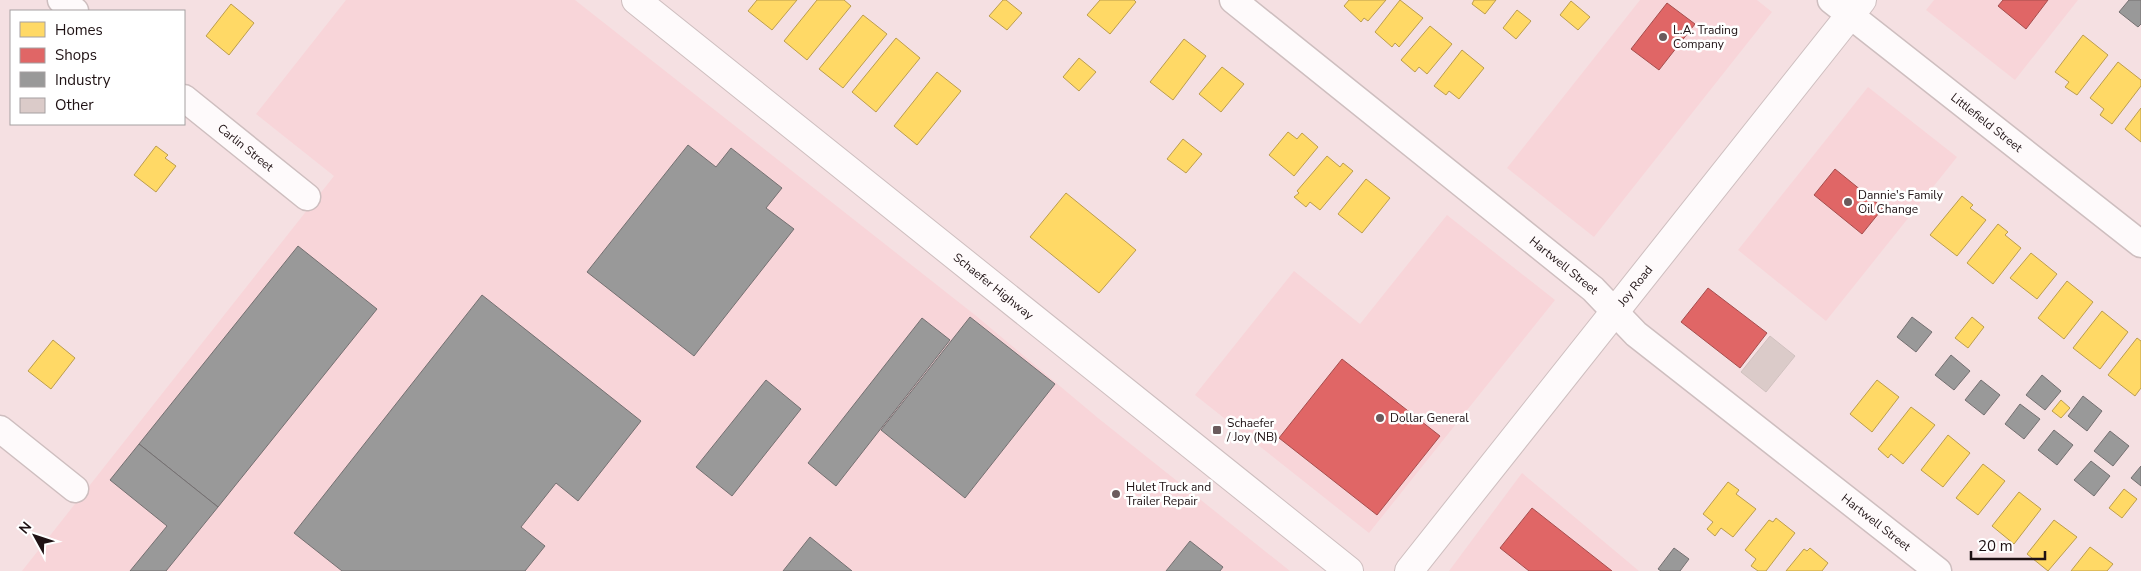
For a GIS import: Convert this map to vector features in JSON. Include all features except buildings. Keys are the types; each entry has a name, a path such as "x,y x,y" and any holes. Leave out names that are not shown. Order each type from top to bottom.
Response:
{"main road":[{"name":"Schaefer Highway","path":"636,0 1349,571"},
{"name":"Joy Road","path":"1409,571 1614,311 1848,5"}],"street":[{"path":"61,0 74,10"},
{"name":"Hartwell Street","path":"1233,0 1593,288 1636,334 1938,571"},
{"name":"Littlefield Street","path":"1848,5 2141,244"},
{"name":"Carlin Street","path":"185,99 307,196"},
{"path":"0,429 75,489"}],"shaded area":[{"path":"346,0 575,0 975,315 1098,418 1290,571 22,571 334,176 256,114"},
{"path":"1640,0 1757,0 1772,12 1594,237 1507,168"},
{"path":"1934,0 2078,0 2015,80 1926,10"},
{"path":"1868,87 1957,157 1826,321 1738,250"},
{"path":"1447,215 1555,300 1369,533 1195,395 1294,271 1360,324"},
{"path":"1522,473 1639,571 1449,571"}],"place":[{"name":"L.A. Trading Company","path":"1663,37"},
{"name":"Dannie's Family Oil Change","path":"1848,202"},
{"name":"Dollar General","path":"1380,418"},
{"name":"Schaefer / Joy (NB)","path":"1217,430"},
{"name":"Hulet Truck and Trailer Repair","path":"1116,494"}]}
